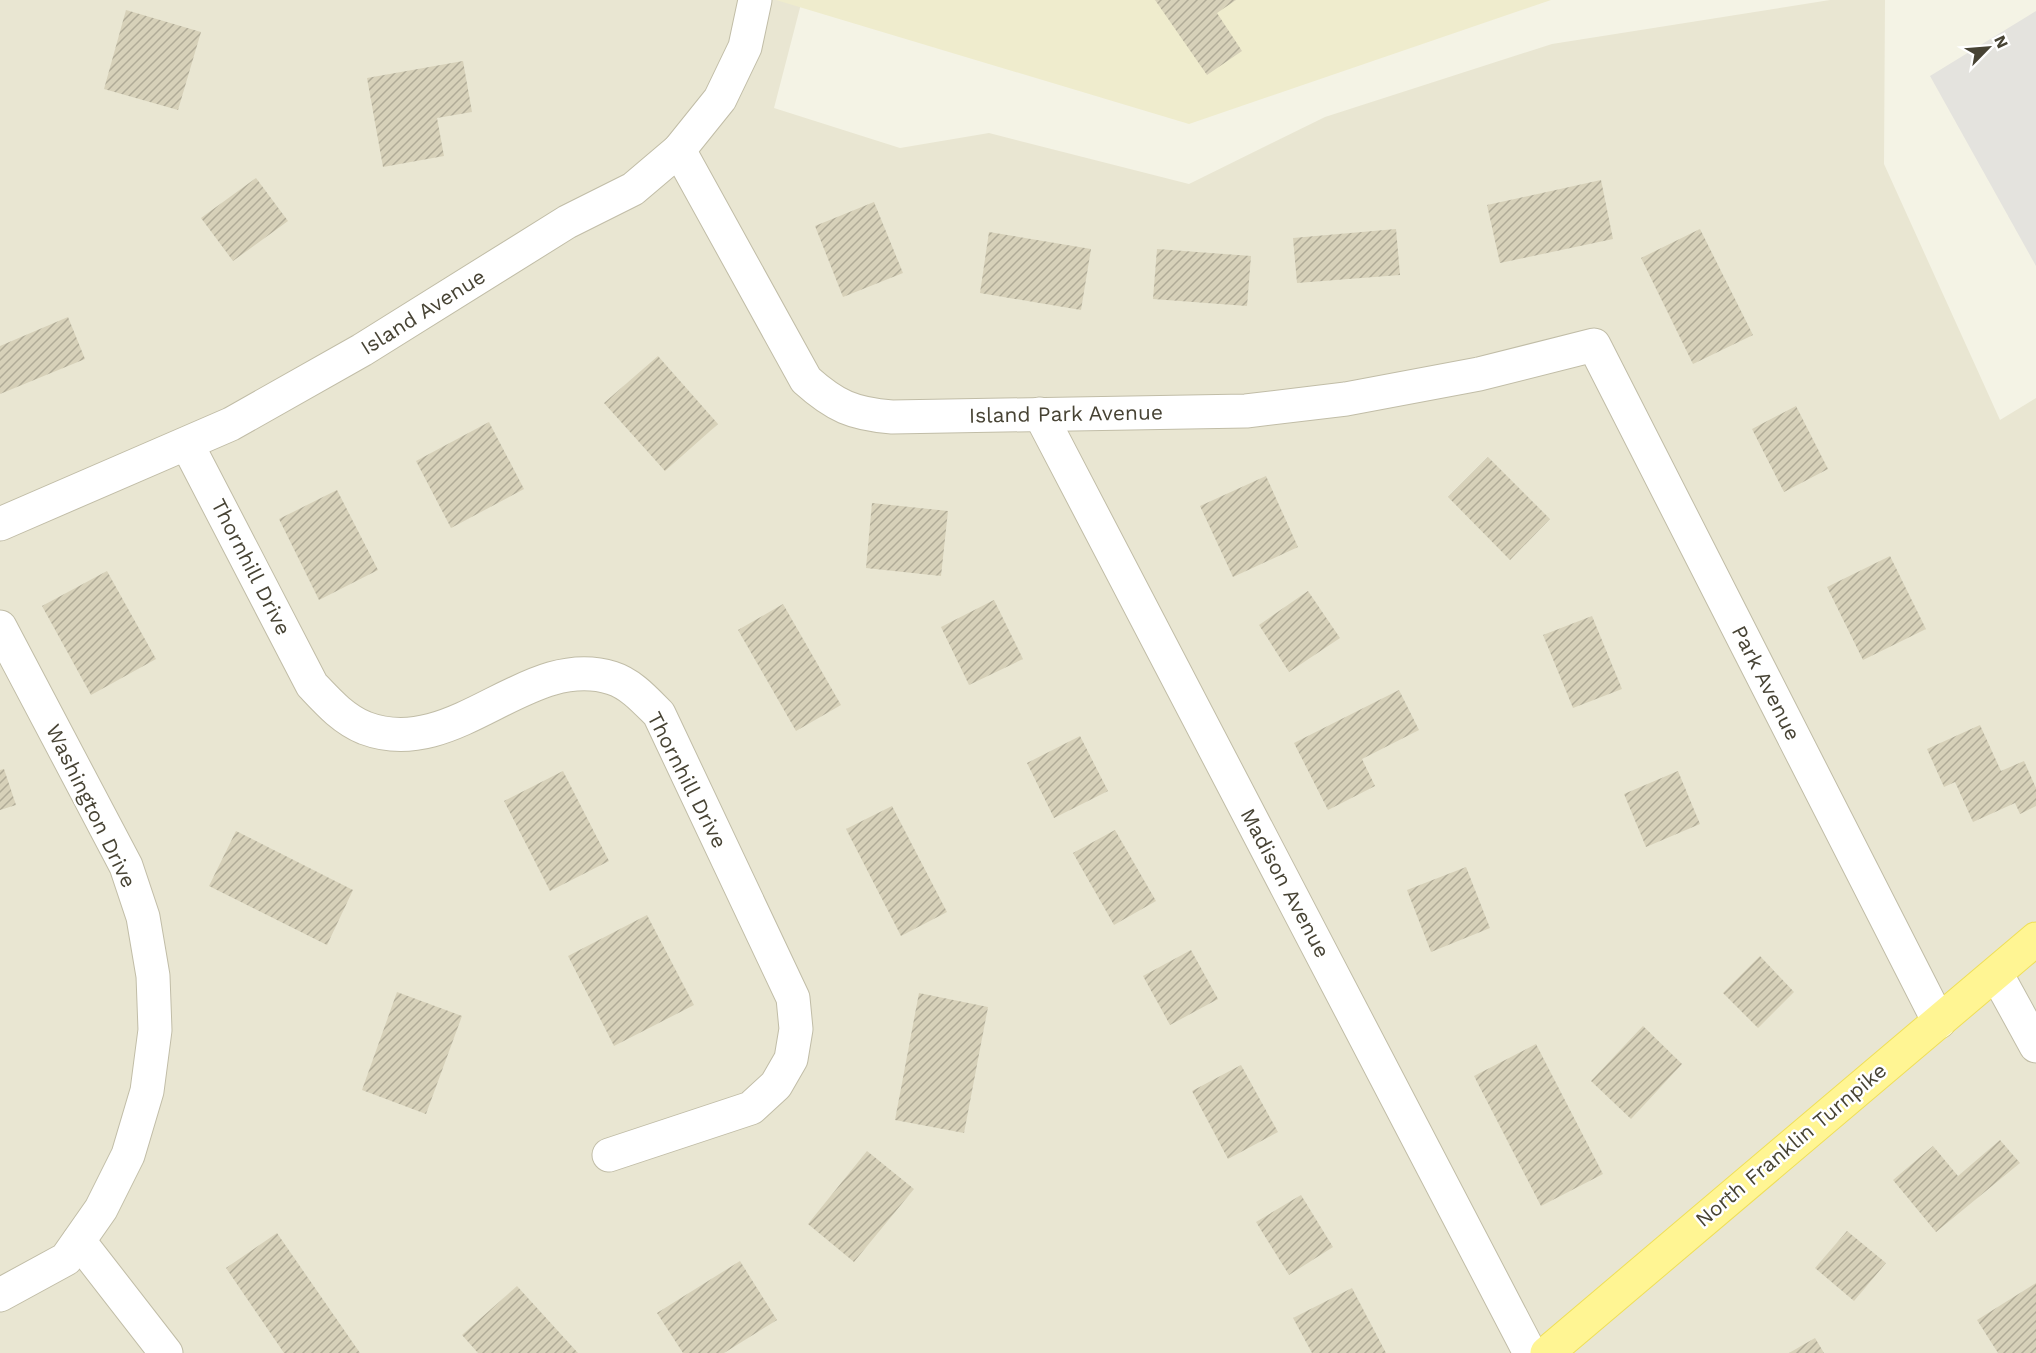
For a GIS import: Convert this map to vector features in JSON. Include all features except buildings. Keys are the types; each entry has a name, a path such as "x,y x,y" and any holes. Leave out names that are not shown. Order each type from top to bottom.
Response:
{"main road":[{"name":"North Franklin Turnpike","path":"1547,1353 1997,975 2036,939"}],"street":[{"name":"Island Avenue","path":"0,524 231,424 362,350 567,222 633,189 680,150 720,99 745,47 755,0"},
{"name":"Island Park Avenue","path":"680,150 806,380 829,401 861,414 892,417 1246,411 1346,399 1479,374 1594,345"},
{"name":"Park Avenue","path":"1594,345 1939,1022"},
{"name":"Madison Avenue","path":"1040,414 1530,1353"},
{"name":"Thornhill Drive","path":"187,444 312,685 336,711 365,728 400,735 431,732 558,676 585,673 613,678 638,693 658,714 793,998 796,1029 791,1059 776,1085 751,1108 609,1155"},
{"name":"Washington Drive","path":"0,627 126,866 143,917 153,976 155,1030 147,1091 128,1155 101,1209 66,1259 0,1295"},
{"path":"1997,975 2036,1046"},
{"path":"79,1241 166,1353"}],"shaded area":[{"path":"0,0 802,0 774,108 900,148 989,133 1189,184 1325,117 1552,44 1830,0 1885,0 1884,164 2000,420 2036,398 2036,1353 0,1353"},
{"path":"776,0 1551,0 1189,124"},
{"path":"2036,11 2036,266 1930,76"}]}
